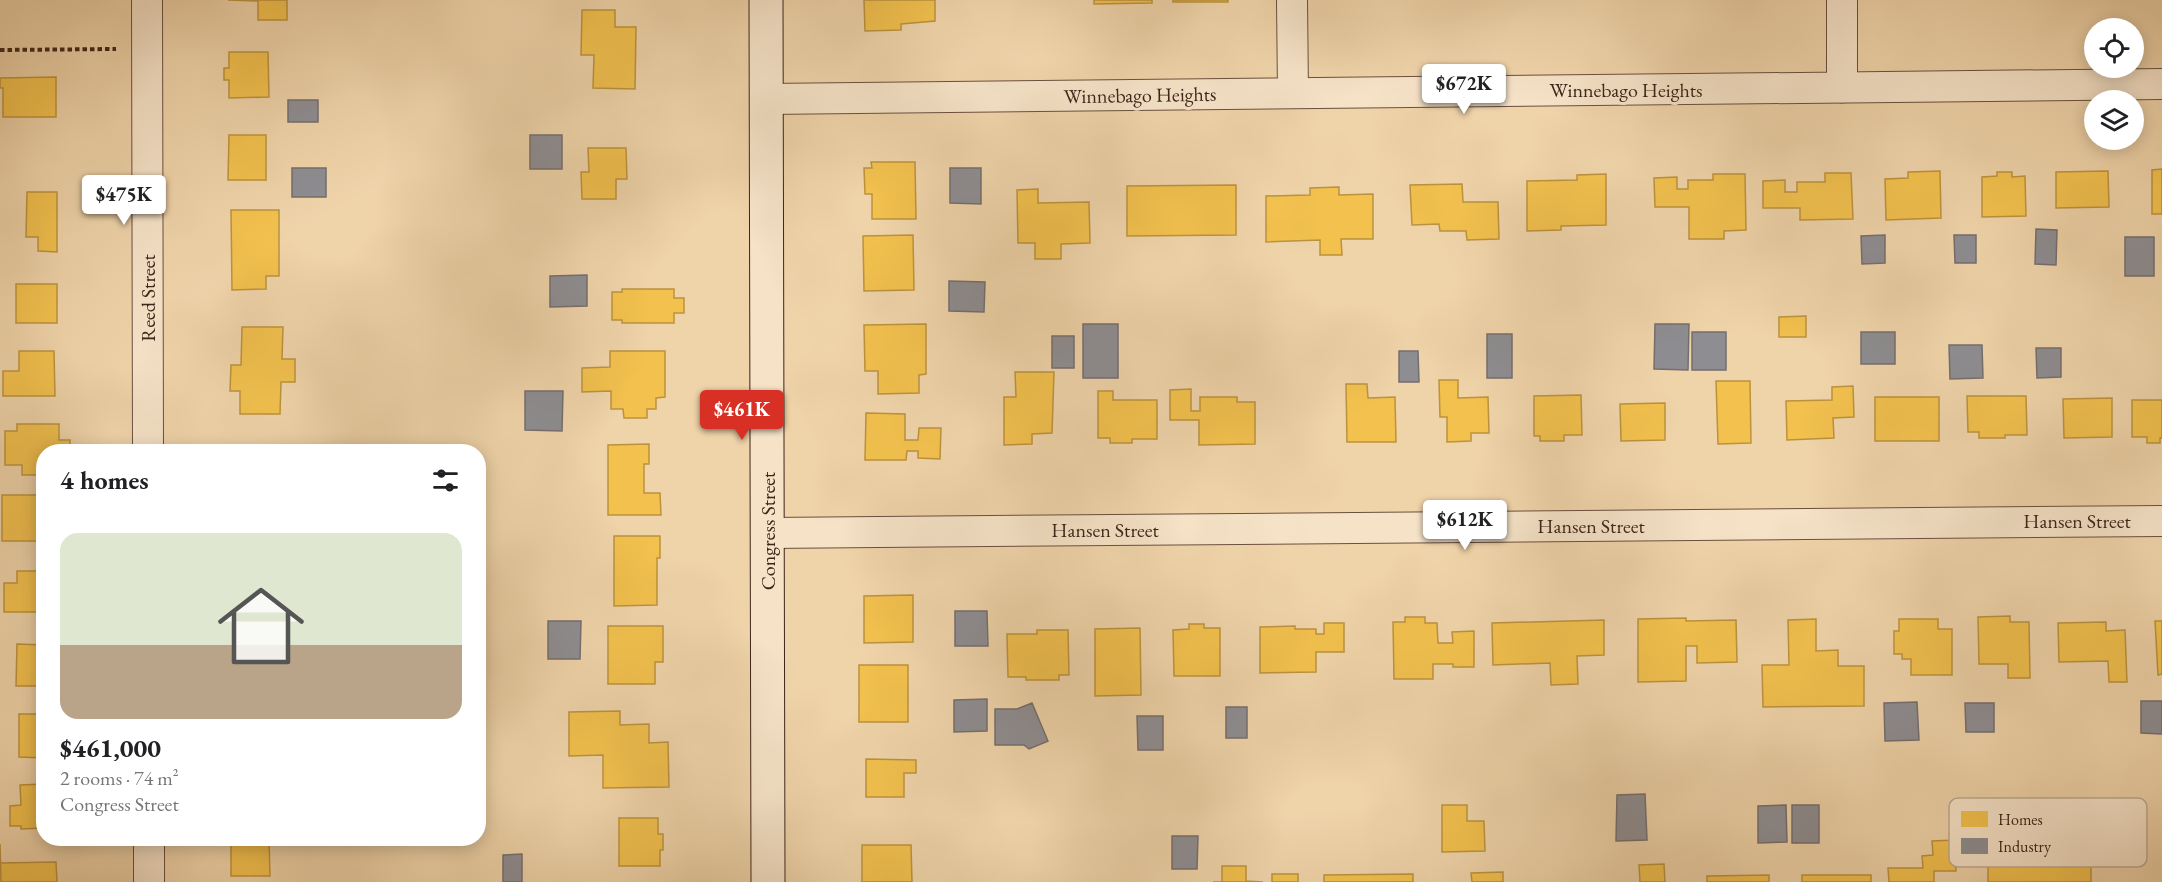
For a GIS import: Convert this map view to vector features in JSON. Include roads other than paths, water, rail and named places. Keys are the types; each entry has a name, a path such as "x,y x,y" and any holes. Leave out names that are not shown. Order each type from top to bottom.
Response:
{"street":[{"name":"Reed Street","path":"147,0 148,444"},
{"name":"Congress Street","path":"766,0 768,882"},
{"path":"1292,0 1293,93"},
{"path":"1842,0 1842,88"},
{"name":"Winnebago Heights","path":"766,99 2162,84"},
{"name":"Hansen Street","path":"768,533 2162,521"},
{"path":"149,846 149,882"}]}
